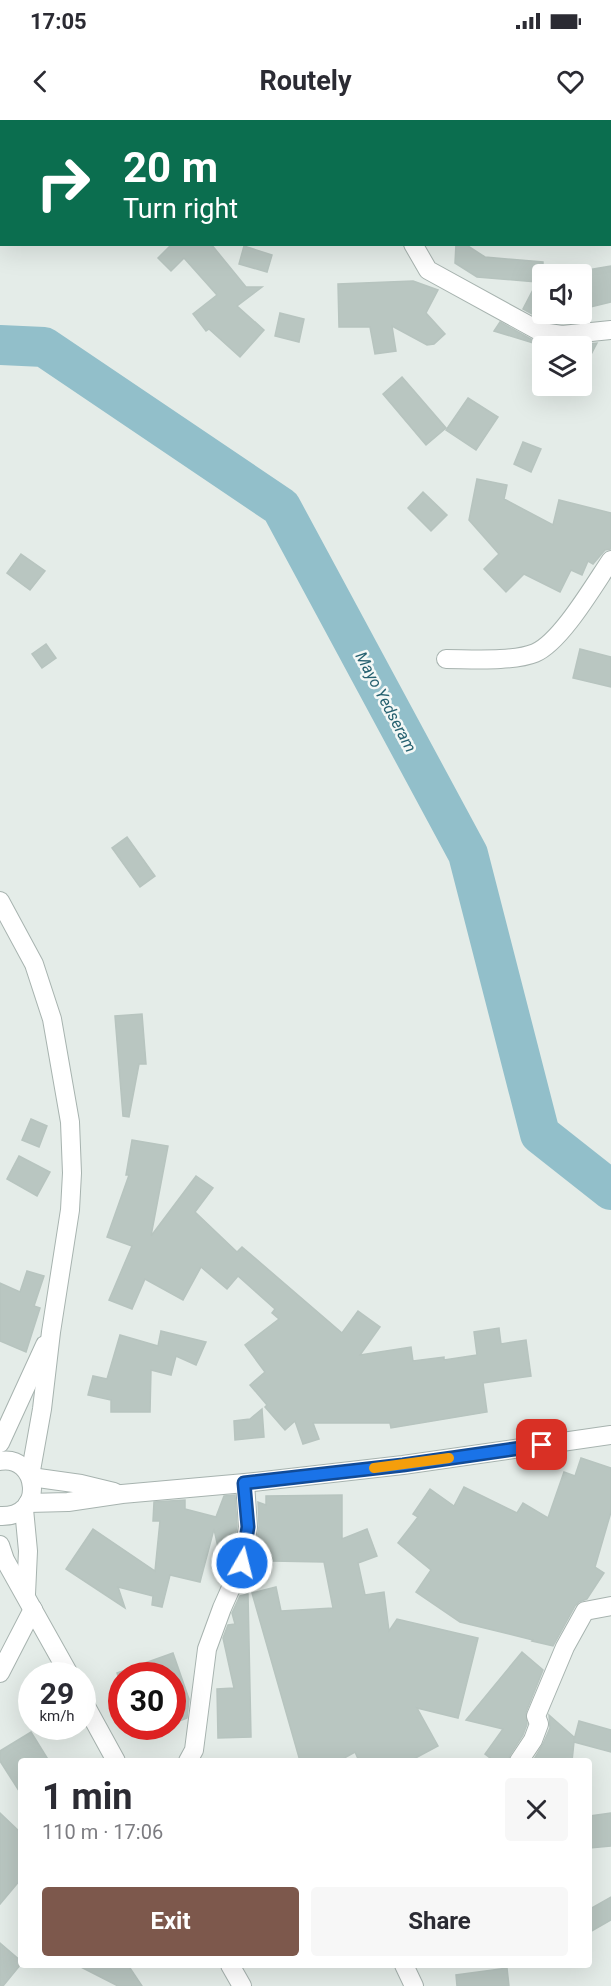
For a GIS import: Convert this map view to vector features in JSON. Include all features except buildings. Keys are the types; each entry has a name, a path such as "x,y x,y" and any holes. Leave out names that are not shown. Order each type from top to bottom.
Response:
{"street":[{"path":"414,246 428,270 541,332 562,336 611,330"},
{"path":"446,659 510,658 535,653 559,635 611,560"},
{"path":"0,901 34,964 52,1019 70,1122 72,1173 70,1210 51,1332 42,1409 30,1476"},
{"path":"0,1443 51,1332"},
{"path":"0,1516 18,1514 26,1506 403,1465 611,1435"},
{"path":"0,1461 6,1460 20,1465 30,1476 33,1486 26,1506 29,1601 0,1673"},
{"path":"30,1476 81,1484 122,1494"},
{"path":"190,1758 194,1749 207,1649 242,1563 248,1527 244,1483"},
{"path":"0,1545 5,1560 62,1662"},
{"path":"521,1758 533,1740 539,1724 536,1716 565,1647 585,1611 611,1606"},
{"path":"96,1725 114,1758"},
{"path":"232,1968 242,1986"},
{"path":"405,1968 414,1986"}],"waterway":[{"name":"Mayo Yedseram","path":"0,345 44,347 281,507 468,854 540,1134 611,1190"}],"slow traffic":[{"path":"374,1468 449,1458"}],"route":[{"path":"242,1563 248,1527 244,1483 403,1465 542,1445"}]}
